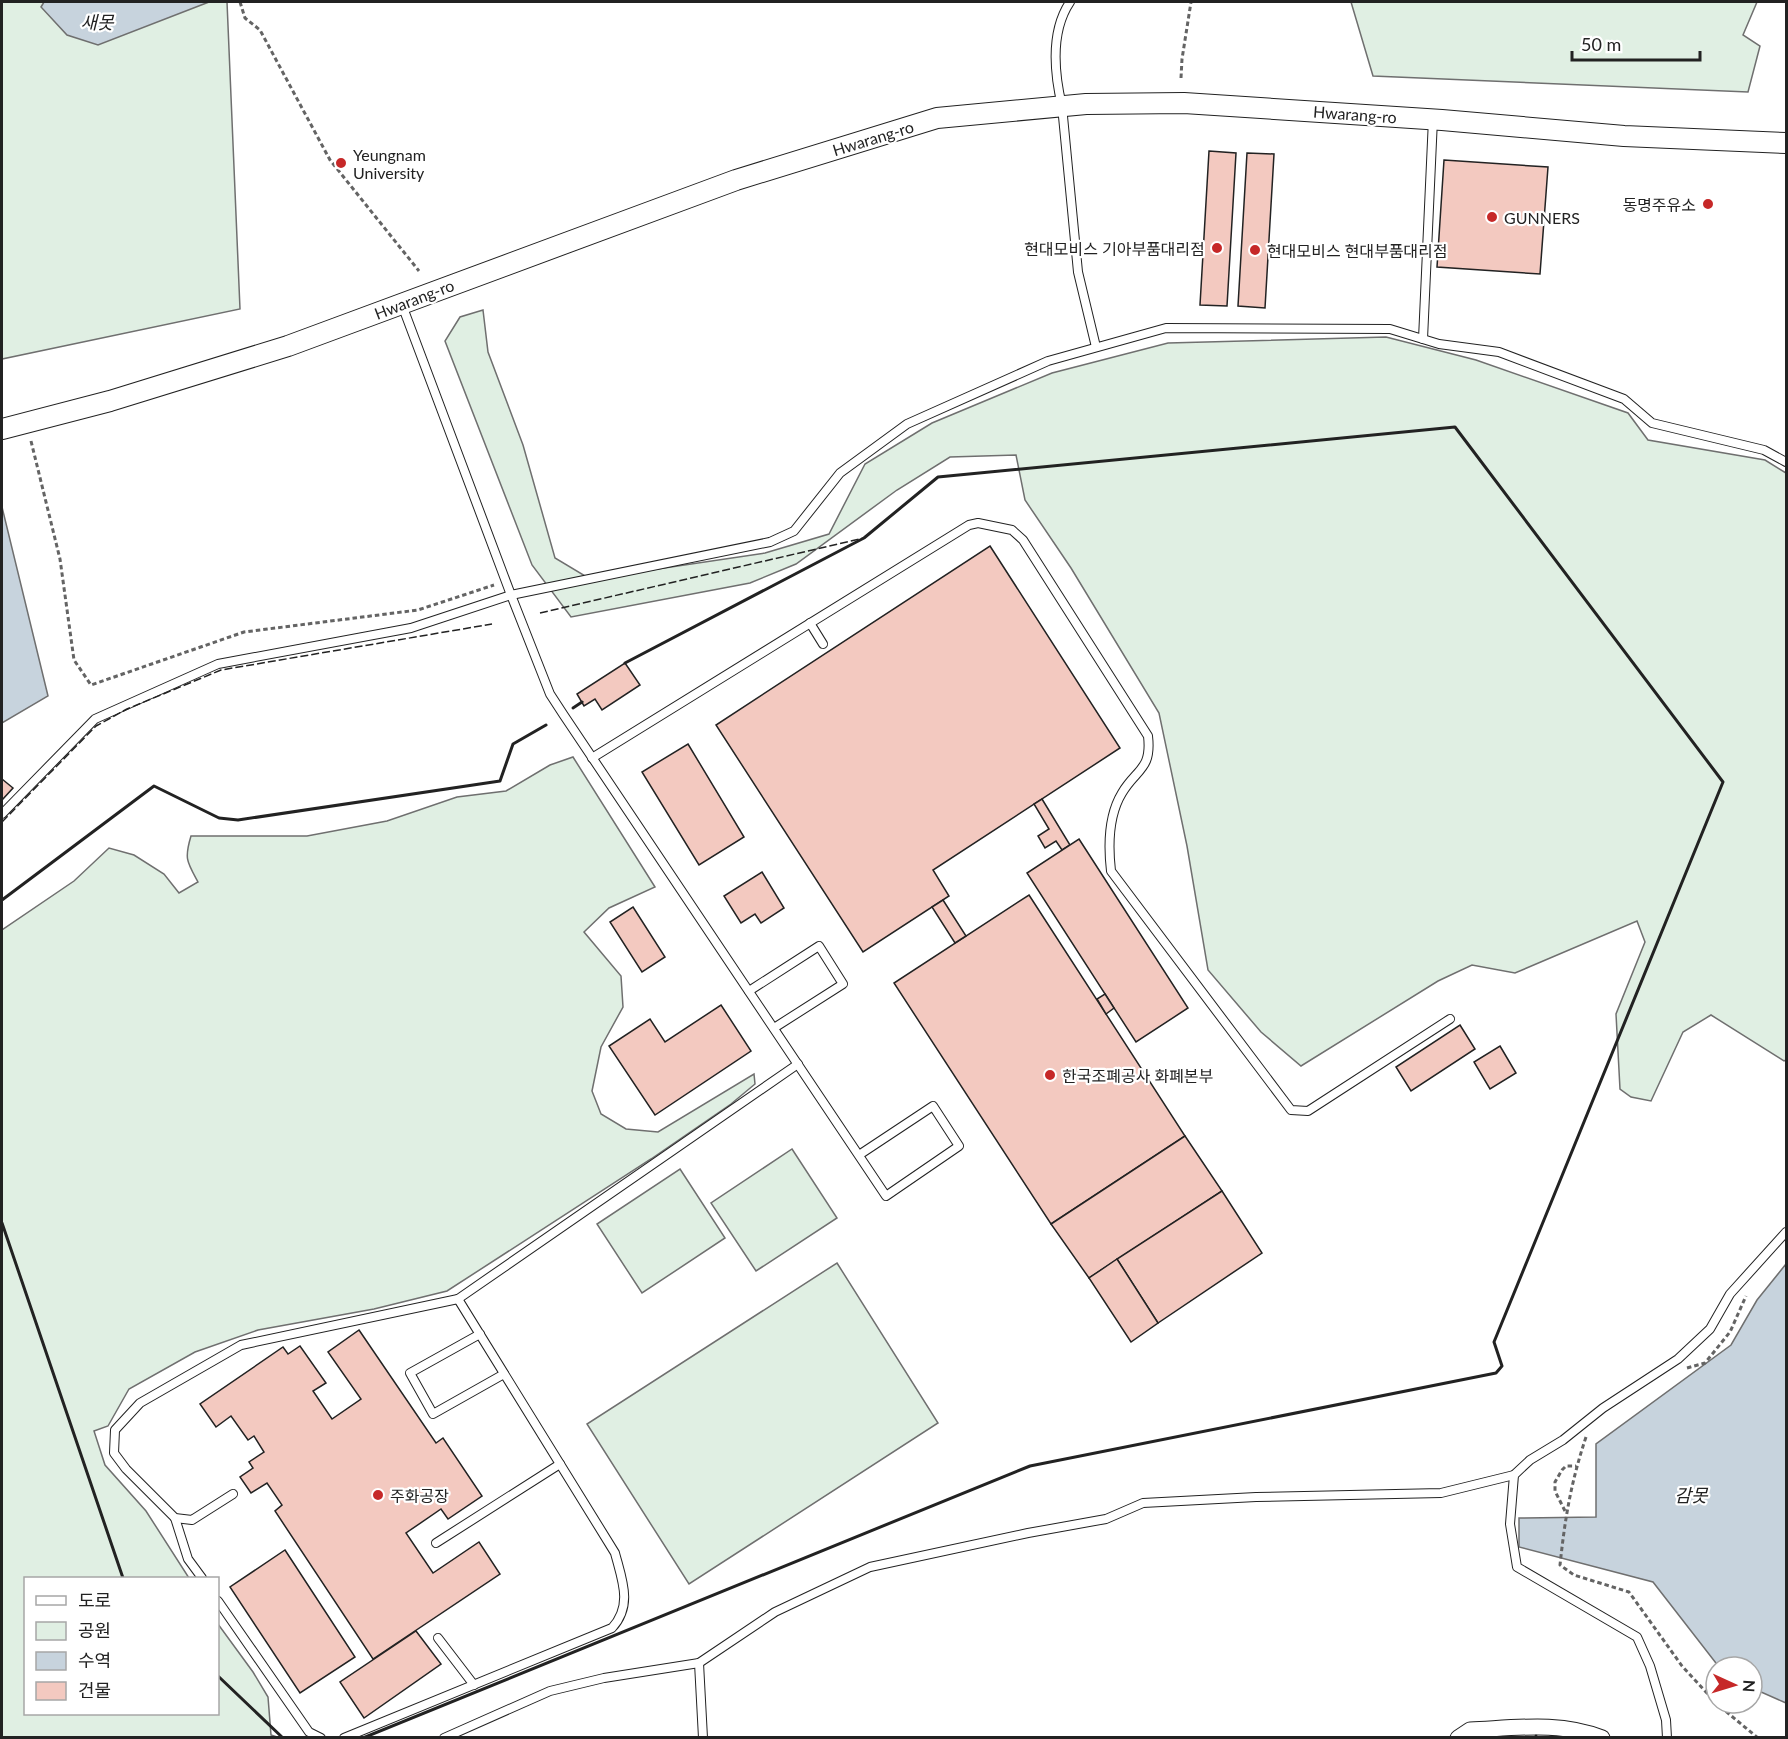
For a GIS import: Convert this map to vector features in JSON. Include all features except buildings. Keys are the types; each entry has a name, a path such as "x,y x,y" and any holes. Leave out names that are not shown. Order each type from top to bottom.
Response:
{"street":[{"name":"Hwarang-ro","path":"2,429 110,401 288,346 736,180 937,118 1086,104 1184,103 1433,119 1624,136 1786,143"},
{"path":"1458,1737 1470,1730 1558,1726 1602,1737"}],"lane":[{"path":"1070,2 1063,12 1055,45 1056,79 1062,106 1078,272 1096,347"},
{"path":"1423,339 1433,119"},
{"path":"402,305 550,694 592,758 886,1196 959,1146 933,1106 859,1155"},
{"path":"2,814 95,718 218,664 411,628 511,595 770,542 794,531 840,473 907,424 1048,361 1166,328 1390,329 1439,344 1499,352 1624,399 1652,423 1764,450 1786,462"},
{"path":"592,758 969,525 978,523 1012,530 1023,540 1148,736 1150,753 1141,771 1122,793 1113,813 1108,845 1111,871 1291,1110 1308,1111 1450,1019"},
{"path":"810,623 823,645"},
{"path":"749,991 819,946 843,984 774,1028"},
{"path":"201,1577 188,1559 175,1518 126,1469 114,1453 115,1430 140,1403 241,1344 458,1299 798,1064"},
{"path":"444,1737 550,1691 604,1678 699,1663 775,1612 870,1567 1028,1533 1106,1519 1143,1503 1256,1497 1441,1493 1514,1475 1530,1460 1563,1440 1603,1408 1678,1359 1710,1329 1730,1294 1786,1232"},
{"path":"344,1737 612,1628 621,1618 625,1599 615,1552 458,1299"},
{"path":"480,1334 410,1373 433,1414 504,1374"},
{"path":"436,1543 560,1464"},
{"path":"1514,1475 1510,1524 1517,1567 1637,1637 1650,1666 1666,1720 1667,1737"},
{"path":"175,1518 192,1520 233,1494"},
{"path":"219,1602 309,1732 321,1737"},
{"path":"438,1638 474,1685"},
{"path":"699,1663 703,1737"}],"path":[{"path":"240,2 245,18 260,30 330,160 419,271"},
{"path":"1181,78 1191,2"},
{"path":"26,422 60,559 74,660 91,685 244,632 418,610 507,581"},
{"path":"1576,1466 1566,1466 1556,1482 1555,1491 1566,1512 1560,1565 1574,1575 1629,1592 1682,1666 1716,1704 1758,1737"}],"green space":[{"path":"2,2 227,2 240,309 2,359"},
{"path":"1351,2 1757,2 1743,35 1760,46 1748,92 1373,76"},
{"path":"483,310 488,352 523,445 555,558 590,579 765,553 829,534 865,464 932,423 1052,373 1168,343 1386,337 1476,360 1628,413 1648,440 1765,460 1786,473 1786,1060 1784,1061 1711,1015 1683,1032 1651,1101 1631,1097 1620,1089 1616,1014 1645,942 1637,921 1515,973 1472,965 1438,981 1301,1066 1261,1032 1208,970 1187,846 1159,713 1071,568 1025,500 1016,455 950,457 897,490 796,564 750,583 571,617 532,565 445,341 460,317"},
{"path":"573,757 655,887 609,908 584,932 621,976 623,1007 601,1047 592,1091 601,1114 626,1129 658,1132 754,1074 755,1084 731,1104 651,1159 447,1291 374,1309 258,1330 195,1352 129,1389 108,1426 94,1431 105,1465 146,1511 188,1577 24,1577 24,1715 219,1715 219,1625 268,1697 271,1735 277,1737 2,1737 2,930 74,881 109,848 134,855 164,874 179,893 198,882 188,860 191,836 307,836 387,821 457,797 506,791 550,765"},
{"path":"792,1149 837,1218 756,1271 711,1203"},
{"path":"680,1169 725,1238 642,1293 597,1224"},
{"path":"837,1263 938,1423 689,1584 587,1424"}],"water":[{"name":"새못","path":"44,2 209,2 98,45 67,35 41,7"},
{"path":"2,507 48,696 2,723"},
{"name":"감못","path":"1786,1264 1786,1703 1764,1693 1764,1655 1710,1655 1653,1582 1519,1547 1519,1518 1596,1517 1596,1444 1731,1345 1757,1300"}],"fence":[{"path":"540,613 864,538"},
{"path":"2,822 96,726 127,709 221,670 492,624"}],"wall":[{"path":"363,1738 1030,1466 1496,1373 1502,1366 1494,1342 1723,782 1455,427 938,477 864,538 625,663"},
{"path":"573,708 582,702"},
{"path":"2,900 154,786 219,818 238,820 500,781 513,744 546,725"},
{"path":"2,1223 123,1577"},
{"path":"219,1677 283,1738"}],"place":[{"name":"Yeungnam University","path":"341,163"},
{"name":"동명주유소","path":"1708,204"},
{"name":"GUNNERS","path":"1492,217"},
{"name":"현대모비스 기아부품대리점","path":"1217,248"},
{"name":"현대모비스 현대부품대리점","path":"1255,250"},
{"name":"한국조폐공사 화폐본부","path":"1050,1075"},
{"name":"주화공장","path":"378,1495"}]}
